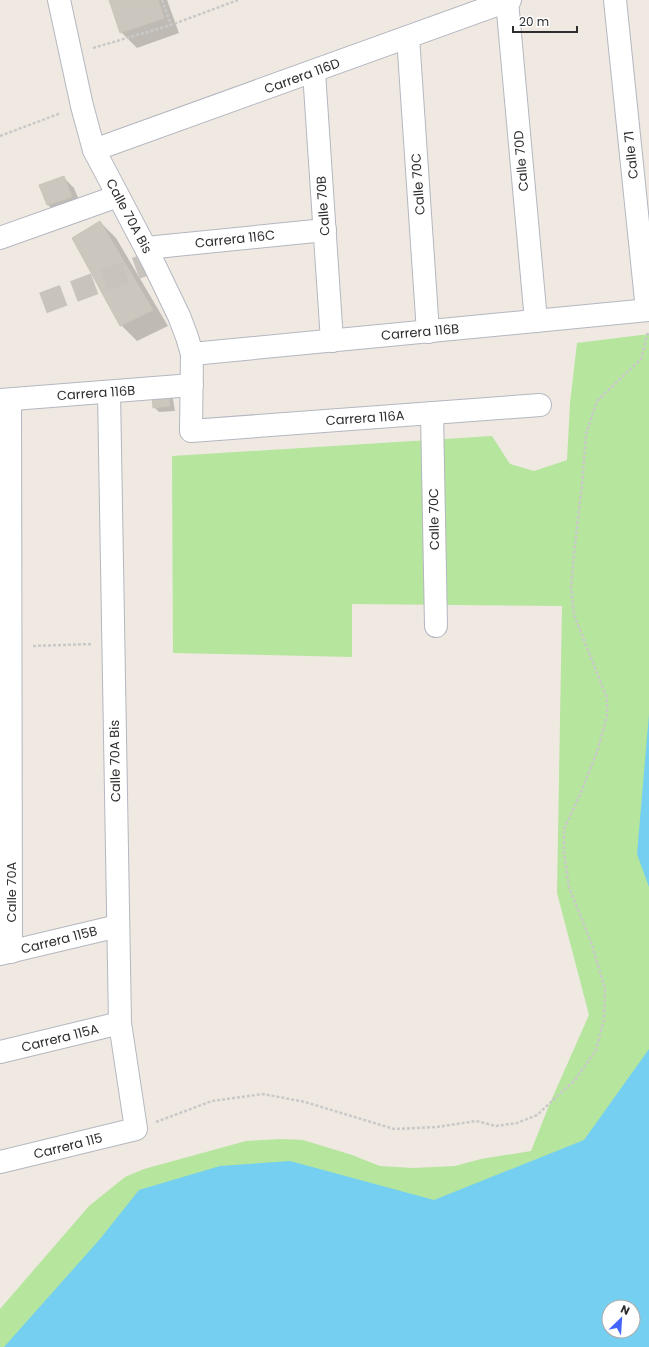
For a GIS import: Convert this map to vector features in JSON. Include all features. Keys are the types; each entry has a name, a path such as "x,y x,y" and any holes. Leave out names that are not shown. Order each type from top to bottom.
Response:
{"street":[{"name":"Calle 70A Bis","path":"59,0 82,106 94,150 146,248 179,316 187,337 192,354 191,431"},
{"name":"Calle 71","path":"614,0 648,316"},
{"name":"Carrera 116D","path":"94,150 508,1"},
{"name":"Calle 70D","path":"508,1 536,321"},
{"name":"Calle 70C","path":"408,38 428,332"},
{"name":"Calle 70B","path":"314,72 332,341"},
{"path":"0,238 118,196"},
{"name":"Carrera 116C","path":"146,248 325,230"},
{"name":"Carrera 116B","path":"192,354 536,321 648,316"},
{"name":"Carrera 116B","path":"5,400 192,386"},
{"name":"Calle 70A Bis","path":"109,392 120,1024 136,1129"},
{"name":"Calle 70A","path":"5,400 5,620 10,646 5,725 6,953"},
{"name":"Carrera 116A","path":"191,431 540,405"},
{"name":"Calle 70C","path":"432,413 436,626"},
{"name":"Carrera 115B","path":"6,953 118,926"},
{"name":"Carrera 115A","path":"0,1052 120,1024"},
{"name":"Carrera 115","path":"1,1162 136,1129"}],"path":[{"path":"162,0 171,25"},
{"path":"93,48 171,25 238,0"},
{"path":"0,136 82,106"},
{"path":"136,1129 212,1101 263,1094 305,1102 394,1129 437,1127 476,1122 496,1126 517,1123 537,1115 575,1080 596,1050 604,1020 605,989 592,945 569,887 564,853 564,828 579,797 597,752 607,716 607,698 574,615 571,588 586,434 597,401 641,359 648,316"},
{"path":"10,646 113,644"}],"green space":[{"path":"649,334 649,1347 0,1347 0,1309 89,1206 125,1177 144,1169 246,1141 281,1139 303,1140 352,1155 380,1166 413,1168 455,1166 481,1159 531,1151 550,1103 589,1015 557,893 562,606 352,604 352,657 173,653 172,456 492,436 510,464 534,471 567,460 570,403 577,343"}],"water":[{"path":"649,714 649,887 637,854"},
{"path":"649,1049 649,1347 4,1347 100,1239 139,1190 220,1166 290,1161 434,1200 584,1140"}],"building":[{"path":"109,0 158,0 164,18 120,33"},
{"path":"64,176 72,197 47,205 39,185"},
{"path":"100,221 153,310 120,326 72,238"},
{"path":"169,393 170,406 153,408 152,394"}],"tunnel":[{"path":"43,303 153,262"}]}
